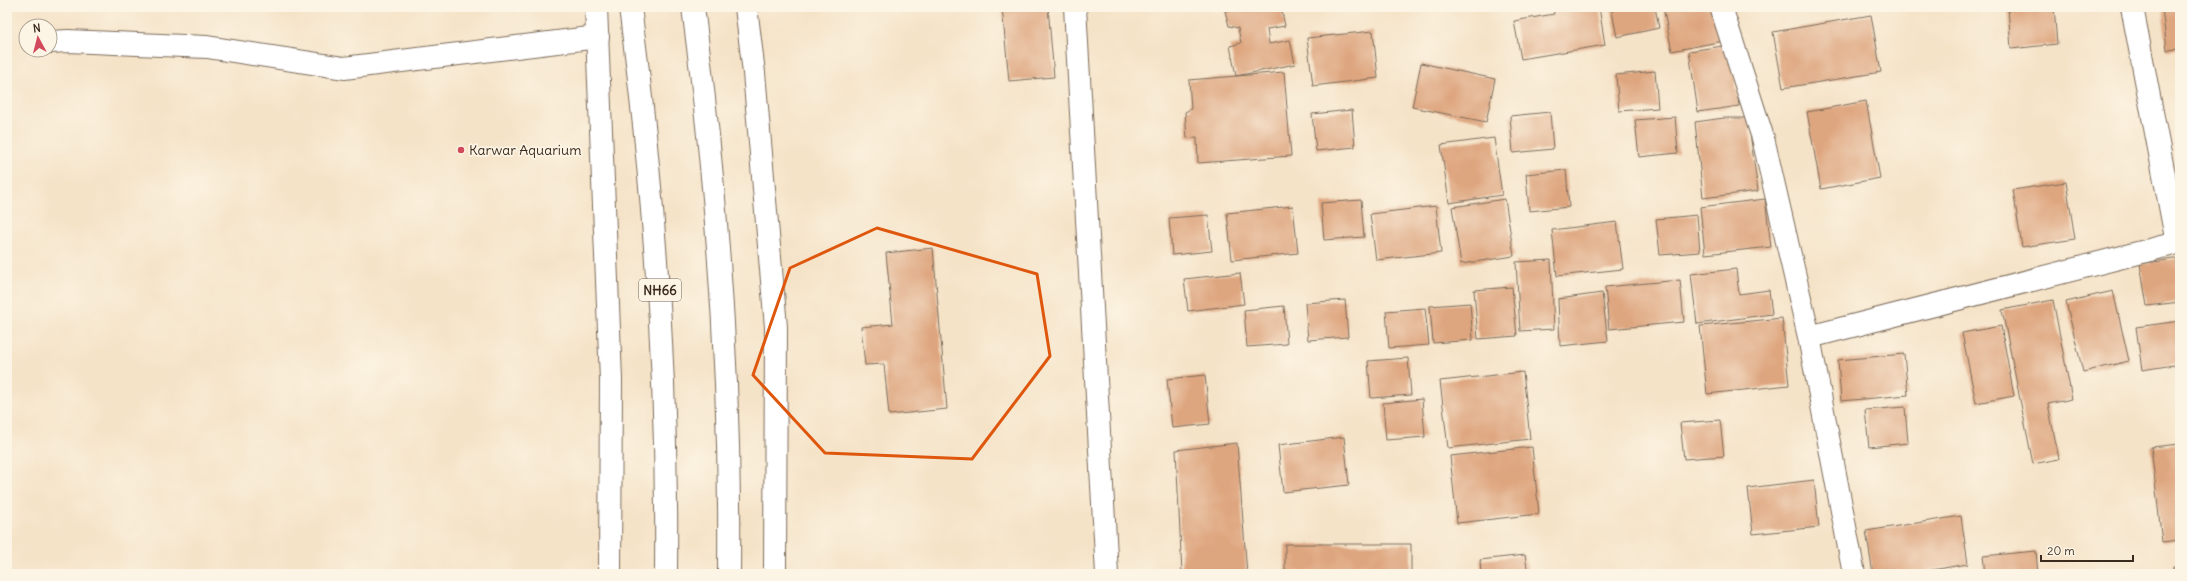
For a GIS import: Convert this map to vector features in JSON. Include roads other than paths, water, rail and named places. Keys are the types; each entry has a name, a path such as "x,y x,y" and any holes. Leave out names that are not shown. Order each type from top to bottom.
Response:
{"main road":[{"path":"596,7 611,380 610,574"},
{"name":"NH66","path":"630,7 643,105 662,320 666,428 666,574"},
{"path":"693,7 716,207 724,316 728,426 729,574"},
{"path":"746,7 754,73 776,327 775,574"},
{"path":"1076,7 1107,574"},
{"path":"1721,7 1763,138 1809,336 1854,574"},
{"path":"1809,336 2179,243 2132,7"},
{"path":"58,42 207,47 344,68 598,37"}],"place":[{"name":"Karwar Aquarium","path":"461,150"}]}
